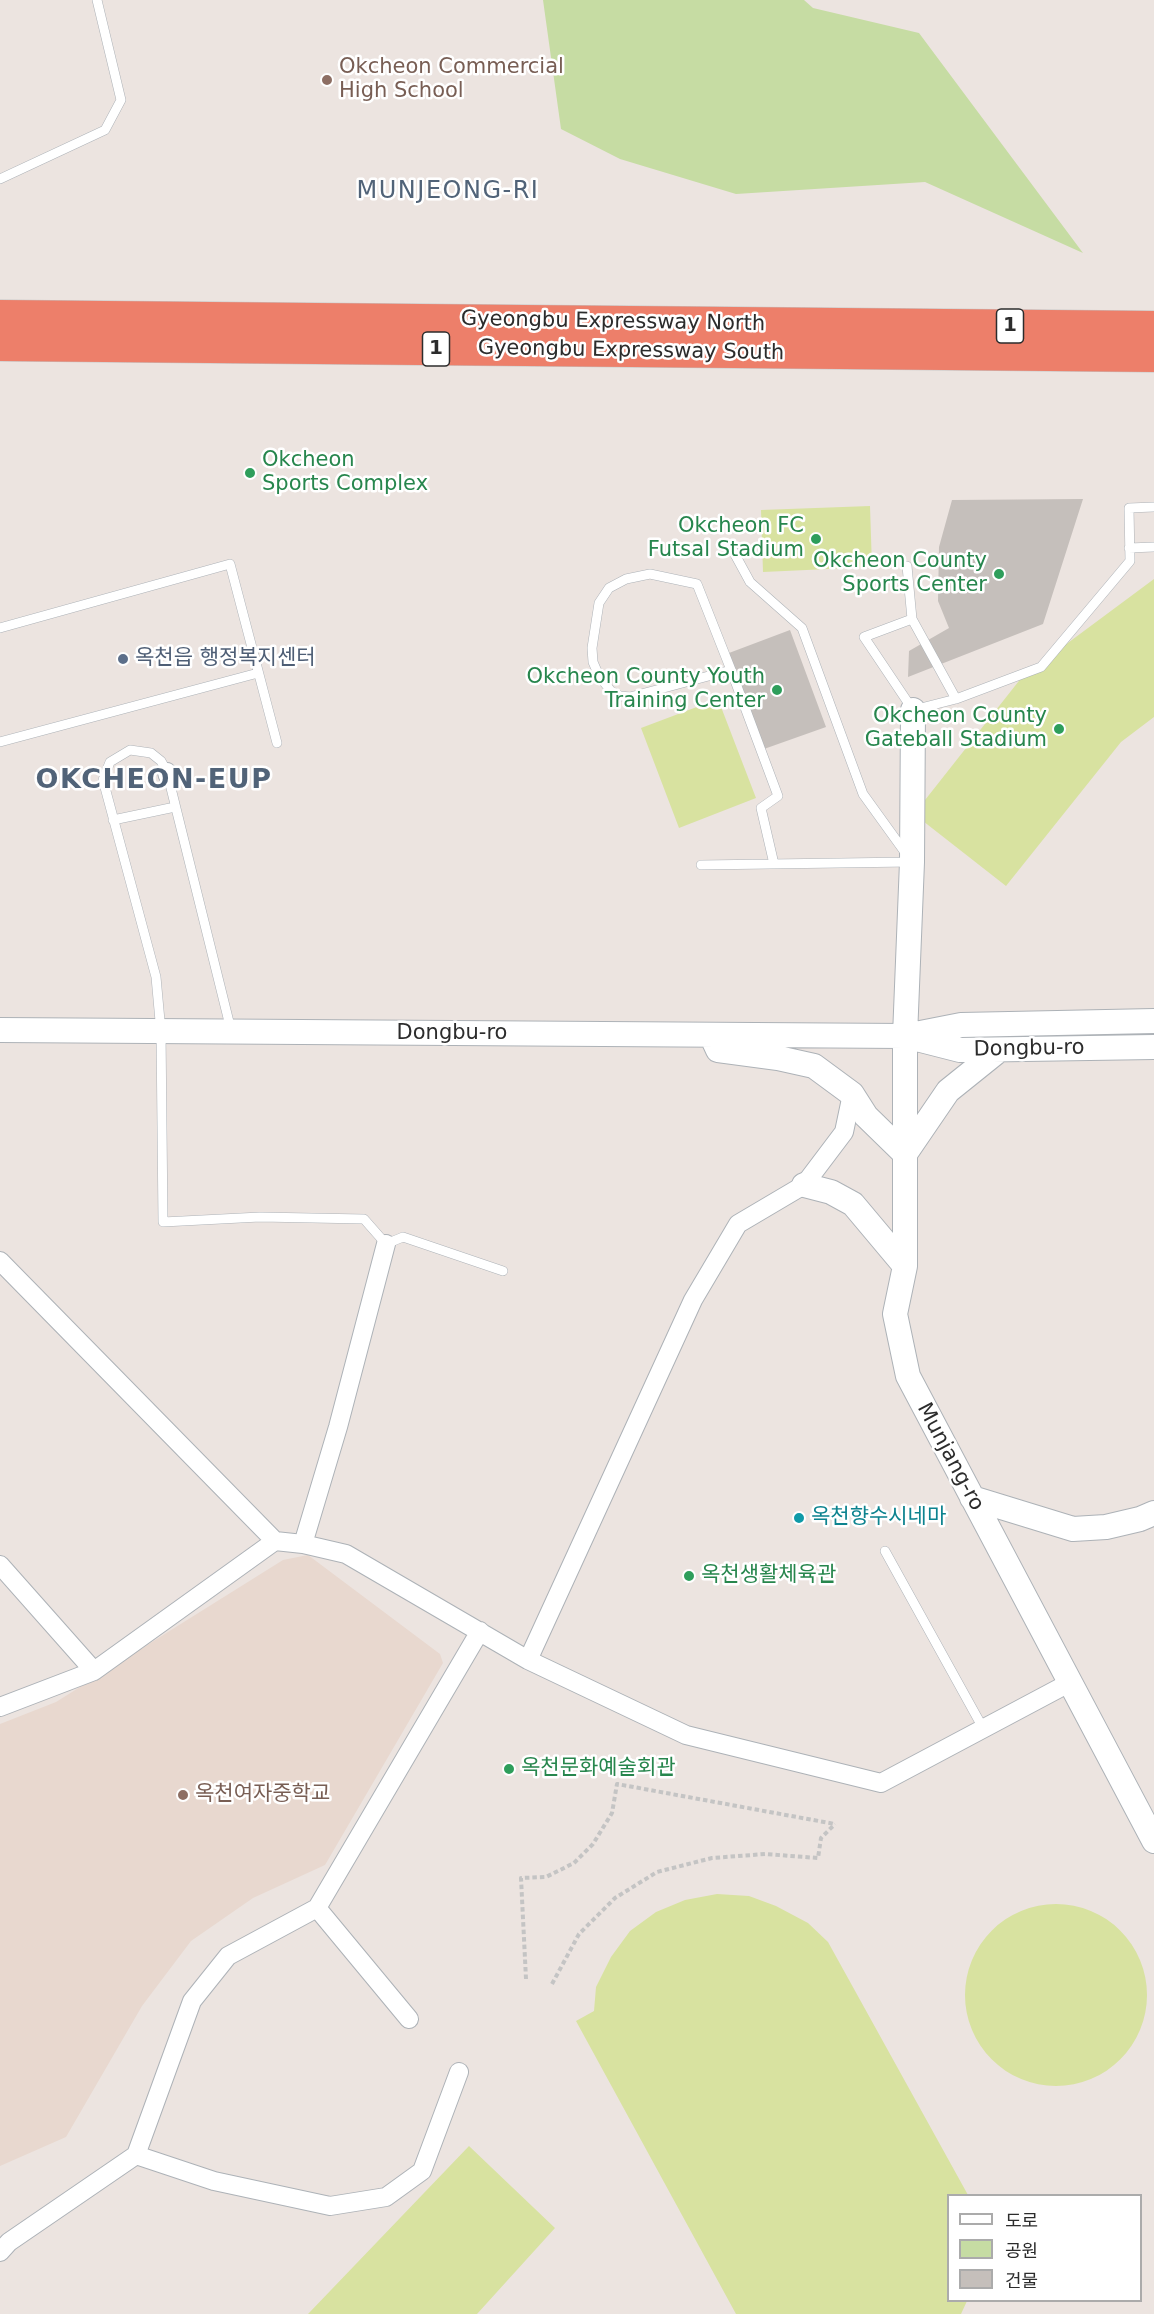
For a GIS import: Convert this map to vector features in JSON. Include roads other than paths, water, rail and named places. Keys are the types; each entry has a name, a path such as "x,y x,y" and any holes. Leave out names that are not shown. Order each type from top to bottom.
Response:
{"highway":[{"name":"Gyeongbu Expressway North","path":"0,316 1154,327"},
{"name":"Gyeongbu Expressway South","path":"0,345 1154,356"}],"street":[{"name":"Munjang-ro","path":"913,710 912,862 905,1036 905,1266 894,1314 908,1376 1068,1683 1154,1841"},
{"name":"Dongbu-ro","path":"0,1030 905,1036 961,1025 1154,1021"},
{"path":"711,1036 718,1050 778,1058 814,1066 852,1094 866,1116 905,1154 948,1091 999,1050"},
{"name":"Dongbu-ro","path":"905,1036 960,1050 1154,1047"},
{"path":"528,1660 693,1300 738,1224 804,1185 844,1132 852,1094"},
{"path":"804,1185 831,1192 854,1204 905,1266"},
{"path":"303,1544 338,1427 386,1244"},
{"path":"0,1261 275,1541 303,1544 346,1554 528,1660 686,1735 881,1783 1068,1683"},
{"path":"972,1498 1073,1529 1106,1527 1140,1519 1154,1513"},
{"path":"0,1707 94,1671 275,1541"},
{"path":"0,1565 94,1671"},
{"path":"0,2252 9,2242 136,2155 192,2001 228,1956 317,1908 480,1631"},
{"path":"317,1908 409,2019"},
{"path":"136,2155 214,2181 330,2206 386,2197 422,2171 459,2072"}],"lane":[{"path":"0,180 105,130 121,100 97,0"},
{"path":"912,619 864,637 913,710 956,699 1041,668 1130,561 1129,508 1154,507"},
{"path":"1129,548 1154,547"},
{"path":"732,549 750,582 802,628 863,794 912,862"},
{"path":"0,628 230,564 277,743"},
{"path":"907,566 912,619 956,699"},
{"path":"731,669 630,697 620,696 611,691 593,662 592,648 599,603 609,588 626,579 650,574 697,584 731,669 778,796 761,808 774,864"},
{"path":"0,742 258,673"},
{"path":"232,1033 167,774 158,758 143,750 126,751 114,758 103,780 156,977 161,1032 163,1222 260,1217 364,1220 386,1244 403,1237 503,1271"},
{"path":"113,820 175,807"},
{"path":"701,865 912,862"},
{"path":"885,1551 983,1728"}],"place":[{"name":"Okcheon Commercial High School","path":"327,80"},
{"name":"Okcheon Sports Complex","path":"250,473"},
{"name":"Okcheon FC Futsal Stadium","path":"816,539"},
{"name":"Okcheon County Sports Center","path":"999,574"},
{"name":"옥천읍 행정복지센터","path":"123,659"},
{"name":"Okcheon County Youth Training Center","path":"777,690"},
{"name":"Okcheon County Gateball Stadium","path":"1059,729"},
{"name":"옥천향수시네마","path":"799,1518"},
{"name":"옥천생활체육관","path":"689,1576"},
{"name":"옥천문화예술회관","path":"509,1769"},
{"name":"옥천여자중학교","path":"183,1795"}],"district":[{"name":"MUNJEONG-RI","path":"448,192"},
{"name":"OKCHEON-EUP","path":"154,781"}]}
